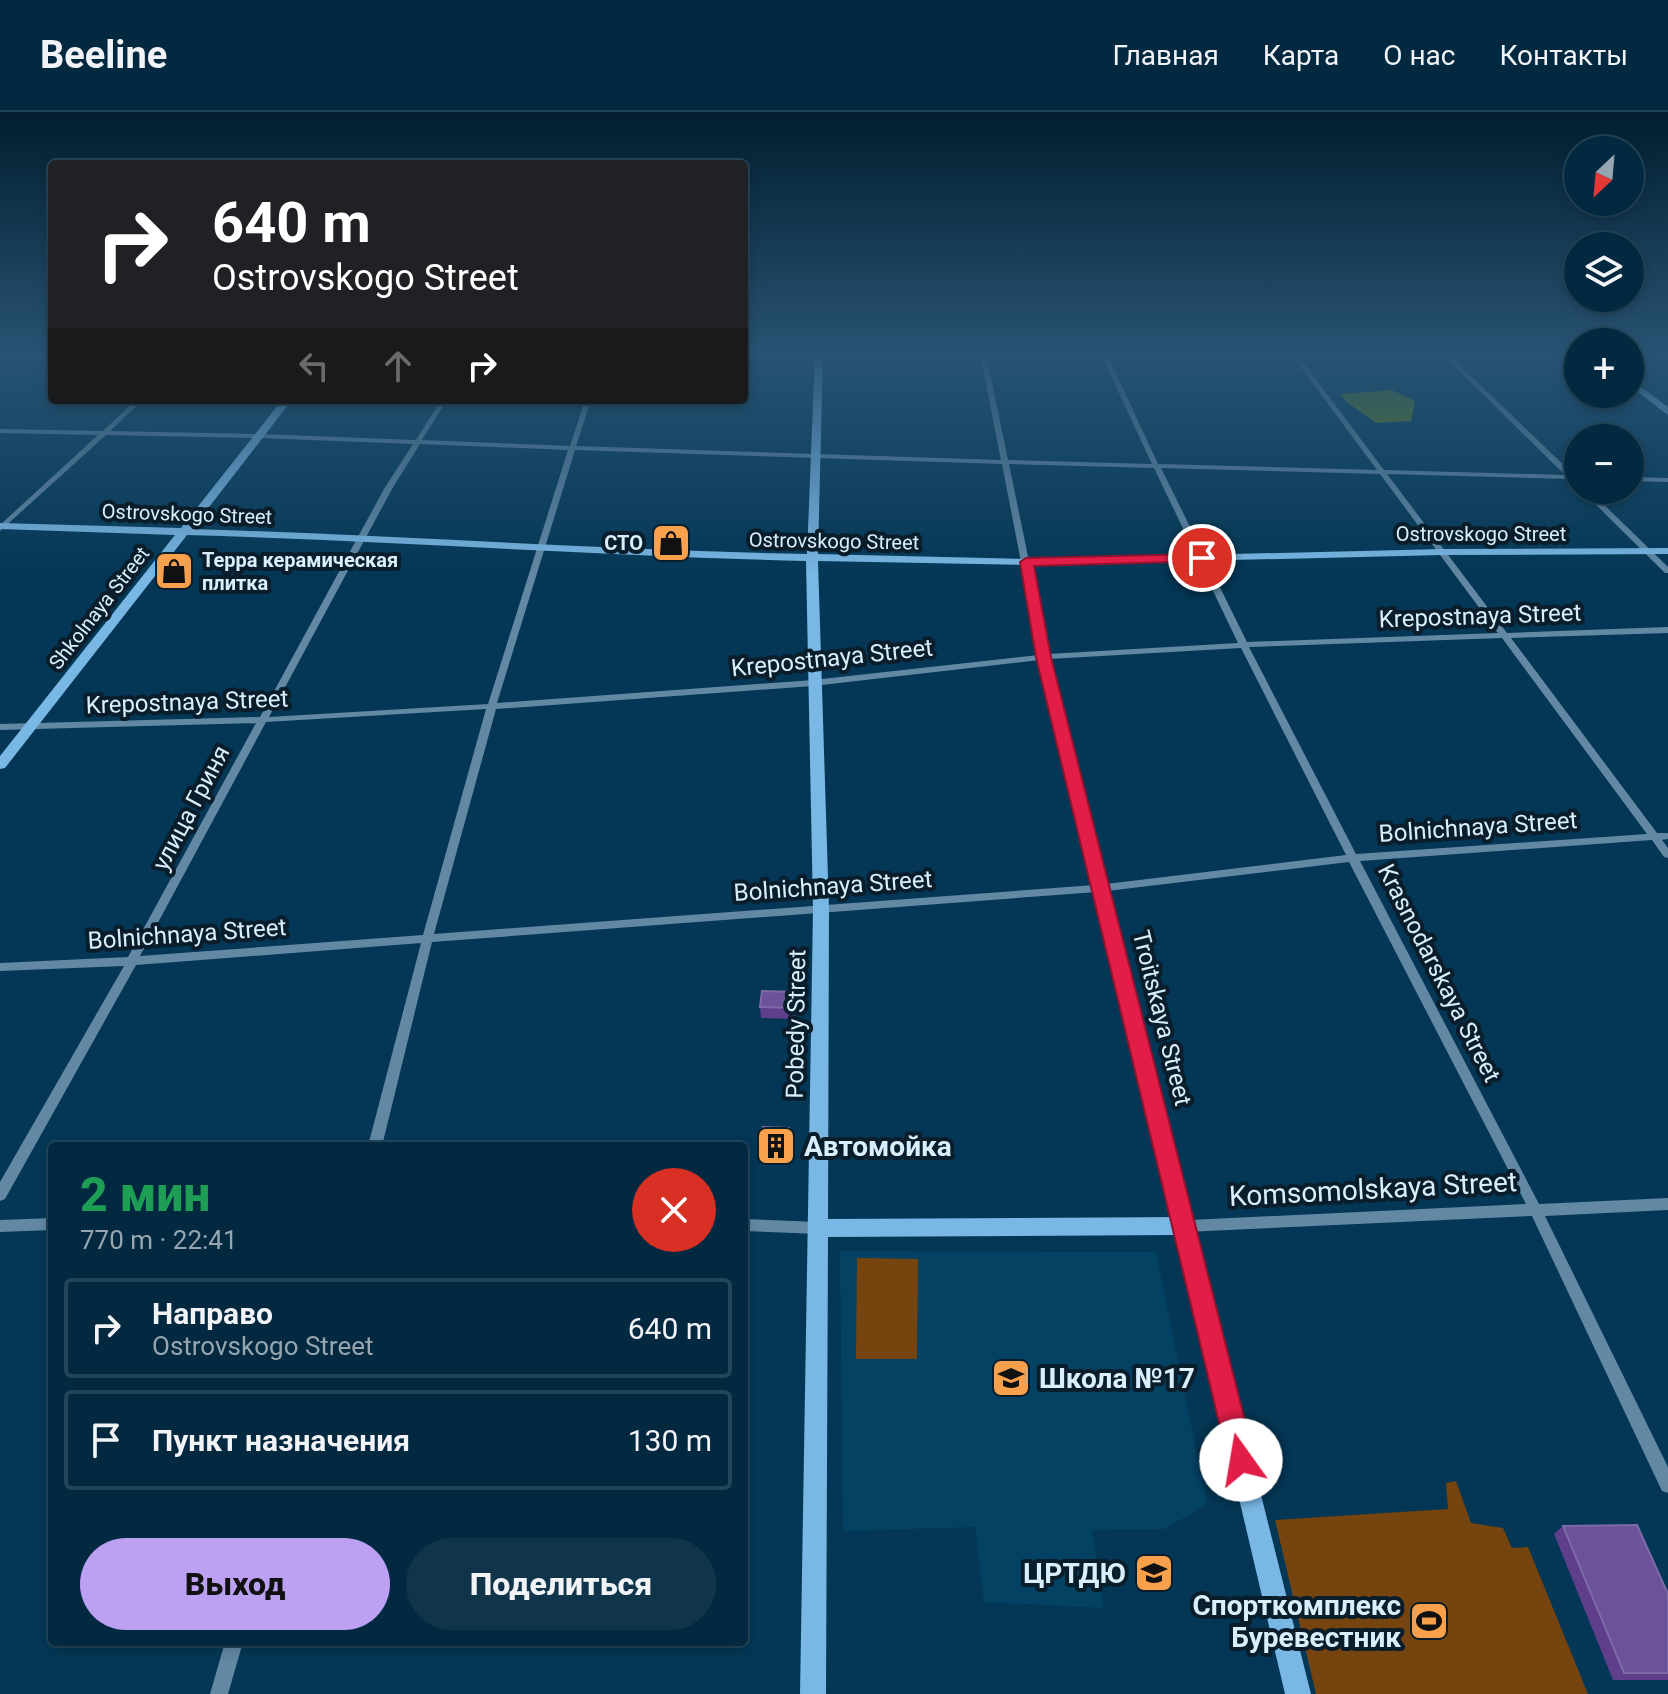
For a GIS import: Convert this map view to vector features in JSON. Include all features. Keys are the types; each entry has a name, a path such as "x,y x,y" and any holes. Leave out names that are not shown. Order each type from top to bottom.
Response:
{"street":[{"path":"1,527 110,428"},
{"name":"Shkolnaya Street","path":"0,765 266,428"},
{"name":"улица Гриня","path":"0,1195 132,961 388,489 426,428"},
{"path":"376,1142 425,938 539,549 579,428"},
{"name":"Pobedy Street","path":"813,1694 821,909 813,683 812,559 816,428"},
{"name":"Troitskaya Street","path":"999,428 1044,657 1298,1694"},
{"name":"Krasnodarskaya Street","path":"1137,428 1352,858 1534,1208 1668,1485"},
{"path":"1349,428 1668,855"},
{"path":"1522,428 1564,468"},
{"path":"0,431 260,436 815,457 1564,479"},
{"path":"1644,479 1668,480"},
{"path":"1599,504 1668,571"},
{"name":"Ostrovskogo Street","path":"1,527 363,537 539,549 812,559 1026,562 1442,552 1668,551"},
{"name":"Krepostnaya Street","path":"0,727 261,720 494,706 813,683 1044,657 1244,645 1668,630"},
{"name":"Bolnichnaya Street","path":"0,967 132,961 1101,888 1352,858 1668,836"},
{"name":"Komsomolskaya Street","path":"748,1225 818,1228 1185,1226 1668,1204"},
{"path":"0,1226 48,1224"},
{"path":"219,1694 233,1646"}],"shaded area":[{"name":"Школа №17","path":"840,1251 1156,1252 1207,1504 1165,1529 1092,1530 1104,1608 984,1602 975,1527 843,1531"},
{"path":"857,1258 918,1259 917,1359 856,1359"},
{"name":"Cпорткомплекс Буревестник","path":"1456,1481 1471,1523 1503,1528 1512,1548 1528,1547 1588,1694 1316,1694 1275,1520 1448,1509 1446,1483"}],"building":[{"path":"762,991 796,992 794,1008 760,1007"},
{"path":"763,1127 789,1128 788,1145 761,1144"},
{"path":"1637,1525 1668,1594 1668,1673 1624,1673 1563,1526"}],"place":[{"name":"СТО","path":"671,543"},
{"name":"Терра керамическая плитка","path":"174,571"},
{"name":"Автомойка","path":"776,1146"},
{"name":"Школа №17","path":"1011,1378"},
{"name":"ЦРТДЮ","path":"1154,1573"},
{"name":"Cпорткомплекс Буревестник","path":"1429,1621"}],"route":[{"path":"1202,558 1026,562 1044,657 1241,1460"}]}
